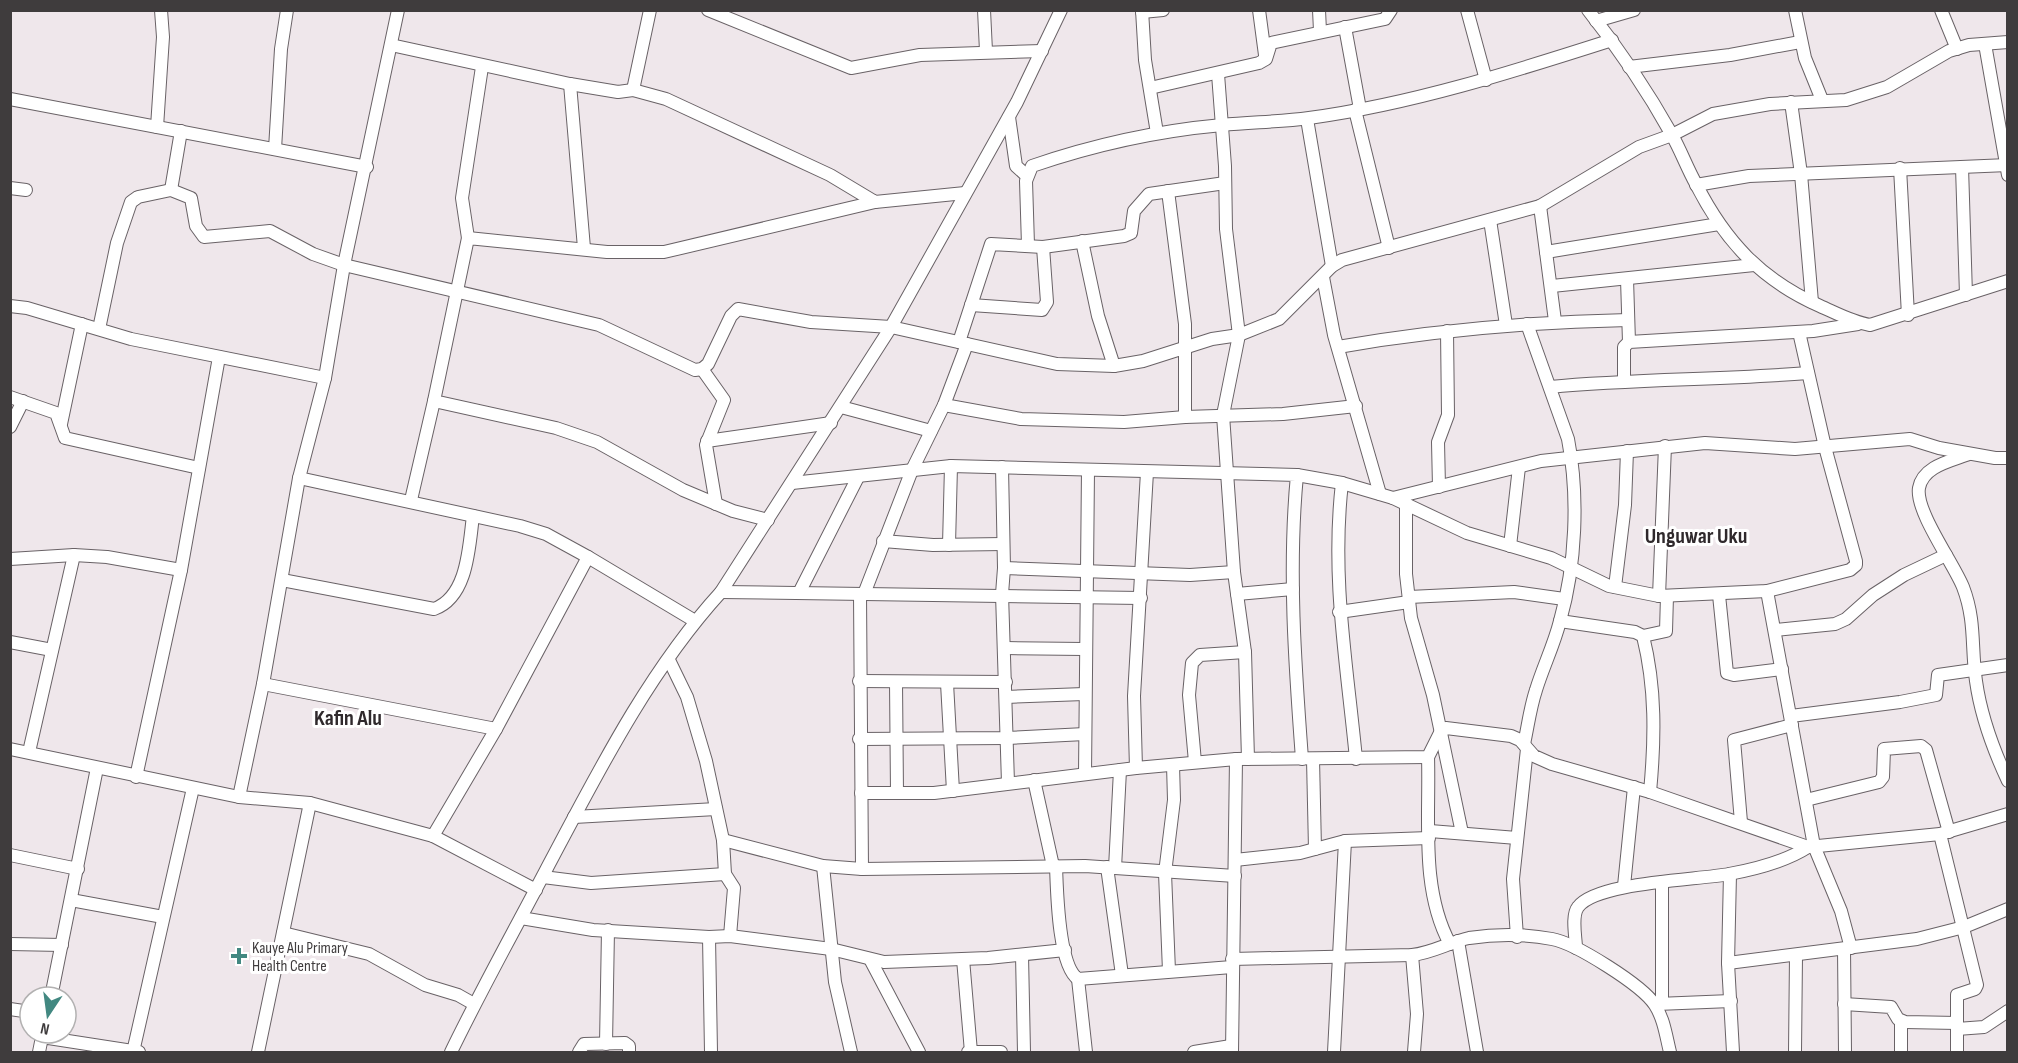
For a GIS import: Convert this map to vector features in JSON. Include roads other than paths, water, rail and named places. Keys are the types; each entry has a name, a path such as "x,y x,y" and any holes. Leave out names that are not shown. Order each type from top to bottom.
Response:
{"street":[{"path":"158,126 163,37 161,10"},
{"path":"275,149 281,49 287,10"},
{"path":"239,796 263,684 299,478 325,378 344,265 367,166 398,10"},
{"path":"633,90 650,10"},
{"path":"708,10 851,69 920,55 986,51 1042,51"},
{"path":"984,10 986,51"},
{"path":"451,1053 474,1004 574,817 634,713 695,621 721,592 891,327 1009,117 1061,10"},
{"path":"1157,133 1145,60 1142,11 1163,10"},
{"path":"1259,10 1266,59"},
{"path":"1319,10 1320,31"},
{"path":"1150,88 1259,63 1266,59 1271,43 1385,19 1392,10"},
{"path":"1467,10 1486,80"},
{"path":"1588,10 1612,40 1672,135 1696,185 1719,224 1754,265 1781,287 1860,323"},
{"path":"1596,21 1634,10"},
{"path":"1795,10 1800,42 1822,100"},
{"path":"1941,10 1957,49"},
{"path":"1345,27 1357,110 1389,248"},
{"path":"1028,245 1026,176 1032,166 1107,141 1357,110 1486,80 1612,40"},
{"path":"1629,67 1730,55 1800,42"},
{"path":"99,329 117,243 131,202 138,197 171,190 191,198 196,226 204,237 270,231 313,254 344,265 599,325 695,370 702,369 708,364 731,316 738,309 812,322 891,327 1057,364 1114,366 1143,361 1186,345 1239,334 1280,318 1332,266 1342,260 1540,206 1638,147 1672,135 1724,111 1791,102 1846,100 1870,93 1930,59 1957,49 2007,42"},
{"path":"1696,185 1749,176 1900,168 2007,169 1985,44"},
{"path":"391,45 482,67 570,84 612,91 633,90 676,103 830,175 875,202"},
{"path":"411,500 468,238 462,198 482,67"},
{"path":"1194,1053 1231,1049 1235,861 1242,759 1245,652 1234,572 1223,415 1239,334 1226,229 1218,74"},
{"path":"570,84 584,248"},
{"path":"10,99 367,166"},
{"path":"1791,102 1801,174 1812,302"},
{"path":"1009,117 1016,166 1026,176"},
{"path":"1307,118 1332,266"},
{"path":"171,190 181,131"},
{"path":"1962,167 1966,295"},
{"path":"1900,168 1908,315"},
{"path":"862,869 859,681 862,594 912,470 944,405 963,343 971,304 991,244 1043,246 1130,235 1134,211 1149,194 1225,183"},
{"path":"10,188 26,190"},
{"path":"1168,191 1186,345 1185,417"},
{"path":"468,238 635,253 664,252 875,202 965,193"},
{"path":"1540,206 1555,321"},
{"path":"1490,220 1506,325"},
{"path":"1546,252 1719,224"},
{"path":"1082,242 1098,316 1114,366"},
{"path":"971,304 1042,310 1047,302 1043,246"},
{"path":"1552,286 1754,265"},
{"path":"1323,277 1338,346 1380,494"},
{"path":"1628,279 1629,342"},
{"path":"1624,380 1624,347 1629,342 1799,332 1860,323 1880,324 2007,281"},
{"path":"10,306 27,308 99,329 219,357 325,378"},
{"path":"1338,346 1447,330 1555,321 1628,320"},
{"path":"82,324 61,424 62,435 69,440 199,468"},
{"path":"1517,937 1513,879 1525,747 1534,693 1560,621 1570,568 1574,503 1572,459 1551,387 1527,324"},
{"path":"1439,487 1438,442 1448,415 1447,330"},
{"path":"792,483 951,466 1297,475 1342,483 1393,498 1467,533 1539,554 1615,587 1663,596 1767,591 1850,570 1856,566 1825,447 1799,332"},
{"path":"136,777 181,570 219,357"},
{"path":"702,369 724,400 707,441 706,450 716,504"},
{"path":"1551,387 1624,380 1728,379 1808,373"},
{"path":"10,428 17,399 56,412 61,424"},
{"path":"434,401 556,428 597,442 684,490 716,504 768,520"},
{"path":"944,405 1021,420 1050,422 1124,422 1223,415 1283,414 1356,406"},
{"path":"841,407 931,431"},
{"path":"707,441 831,423"},
{"path":"1393,498 1519,467 1665,446 1705,444 1795,449 1910,440 1971,454 2007,458"},
{"path":"1560,621 1635,632 1643,636 1666,631 1663,596 1665,446"},
{"path":"1615,587 1625,505 1627,451"},
{"path":"1971,454 1930,470 1918,490 1926,518 1962,586 1973,618 1975,669 1980,705 1990,742 2007,781"},
{"path":"949,545 951,466"},
{"path":"1002,467 1004,568 1002,594 1006,648 1008,783"},
{"path":"1510,546 1519,467"},
{"path":"1085,774 1084,649 1088,471"},
{"path":"1136,768 1134,696 1146,472"},
{"path":"1297,475 1293,589 1294,656 1308,759 1315,849"},
{"path":"800,591 858,477"},
{"path":"299,478 411,500 546,534 695,621"},
{"path":"1342,483 1337,526 1339,612 1356,759"},
{"path":"1406,503 1409,600 1462,833"},
{"path":"282,580 434,609 447,601 460,580 468,556 473,516"},
{"path":"883,541 949,545 1003,544"},
{"path":"10,559 74,555 107,557 181,570"},
{"path":"29,752 74,555"},
{"path":"1775,630 1835,624 1846,619 1889,585 1946,555"},
{"path":"433,836 496,729 588,557"},
{"path":"1004,568 1142,574 1234,572"},
{"path":"1237,594 1293,589"},
{"path":"721,592 800,591 1141,598"},
{"path":"1767,591 1806,800 1811,847 1841,911 1848,949 1844,1004 1845,1053"},
{"path":"1339,612 1409,600 1514,592 1564,599"},
{"path":"1719,595 1727,673 1734,675 1782,669"},
{"path":"1643,636 1655,709 1656,733 1650,792"},
{"path":"10,642 52,650"},
{"path":"1006,648 1084,649"},
{"path":"1195,762 1189,695 1192,663 1200,655 1245,652"},
{"path":"669,660 699,731 723,840 725,874 734,888 730,936"},
{"path":"1741,822 1734,740 1791,720 1936,695 1937,676 2007,665"},
{"path":"859,681 1006,682"},
{"path":"896,682 897,793"},
{"path":"947,682 953,791"},
{"path":"263,684 496,729"},
{"path":"1006,697 1084,694"},
{"path":"1477,1053 1454,943 1442,930 1431,886 1428,758 1440,732 1451,726 1511,736 1552,764 1650,792 1811,847"},
{"path":"860,739 1007,738 1084,734"},
{"path":"1806,800 1879,782 1883,777 1884,749 1921,746 1926,750 1977,985 1975,989 1957,995 1957,1053"},
{"path":"10,749 193,788 239,796 310,803 433,836 536,890"},
{"path":"861,793 953,791 1136,768 1242,759 1428,758"},
{"path":"1169,971 1165,873 1174,800 1173,765"},
{"path":"54,985 97,768"},
{"path":"1120,770 1111,868 1122,975"},
{"path":"1034,780 1048,831 1065,950 1072,974 1078,979 1086,1053"},
{"path":"1623,886 1634,787"},
{"path":"78,1042 136,1052 163,917 193,788"},
{"path":"258,1053 310,803"},
{"path":"574,817 716,808"},
{"path":"1576,948 1575,911 1578,906 1623,886 1730,874 1785,859 1811,847 1944,833 2007,814"},
{"path":"1235,861 1315,849 1344,841 1462,833 1517,838"},
{"path":"723,840 823,866 862,869 1054,866 1235,876"},
{"path":"1334,1053 1344,841"},
{"path":"10,855 78,869"},
{"path":"823,866 831,949 842,1025 851,1053"},
{"path":"543,877 591,883 725,874"},
{"path":"1730,874 1728,963 1733,1053"},
{"path":"1662,882 1658,1004 1670,1053"},
{"path":"71,900 163,917"},
{"path":"1728,963 1917,939 1964,927 2007,909"},
{"path":"521,918 578,928 710,937 730,936 831,949 871,961 963,959 1065,950"},
{"path":"606,1044 608,930"},
{"path":"283,933 369,954 425,985 458,995 474,1004"},
{"path":"1078,979 1337,954 1412,955 1487,936 1517,937 1553,939 1576,948 1628,980 1658,1004 1731,1001"},
{"path":"710,937 711,1053"},
{"path":"10,944 62,945"},
{"path":"1022,955 1024,1053"},
{"path":"1412,955 1418,1014 1414,1053"},
{"path":"1796,956 1796,1053"},
{"path":"963,959 970,1052 1001,1053"},
{"path":"871,961 919,1053"},
{"path":"1844,1004 1891,1007 1901,1022 1901,1053"},
{"path":"1901,1022 1984,1027 2007,1011"},
{"path":"579,1053 584,1044 625,1043 629,1046 629,1053"}],"place":[{"name":"Kauye Alu Primary Health Centre","path":"239,956"}],"district":[{"name":"Unguwar Uku","path":"1696,535"},
{"name":"Kafin Alu","path":"348,717"}]}
